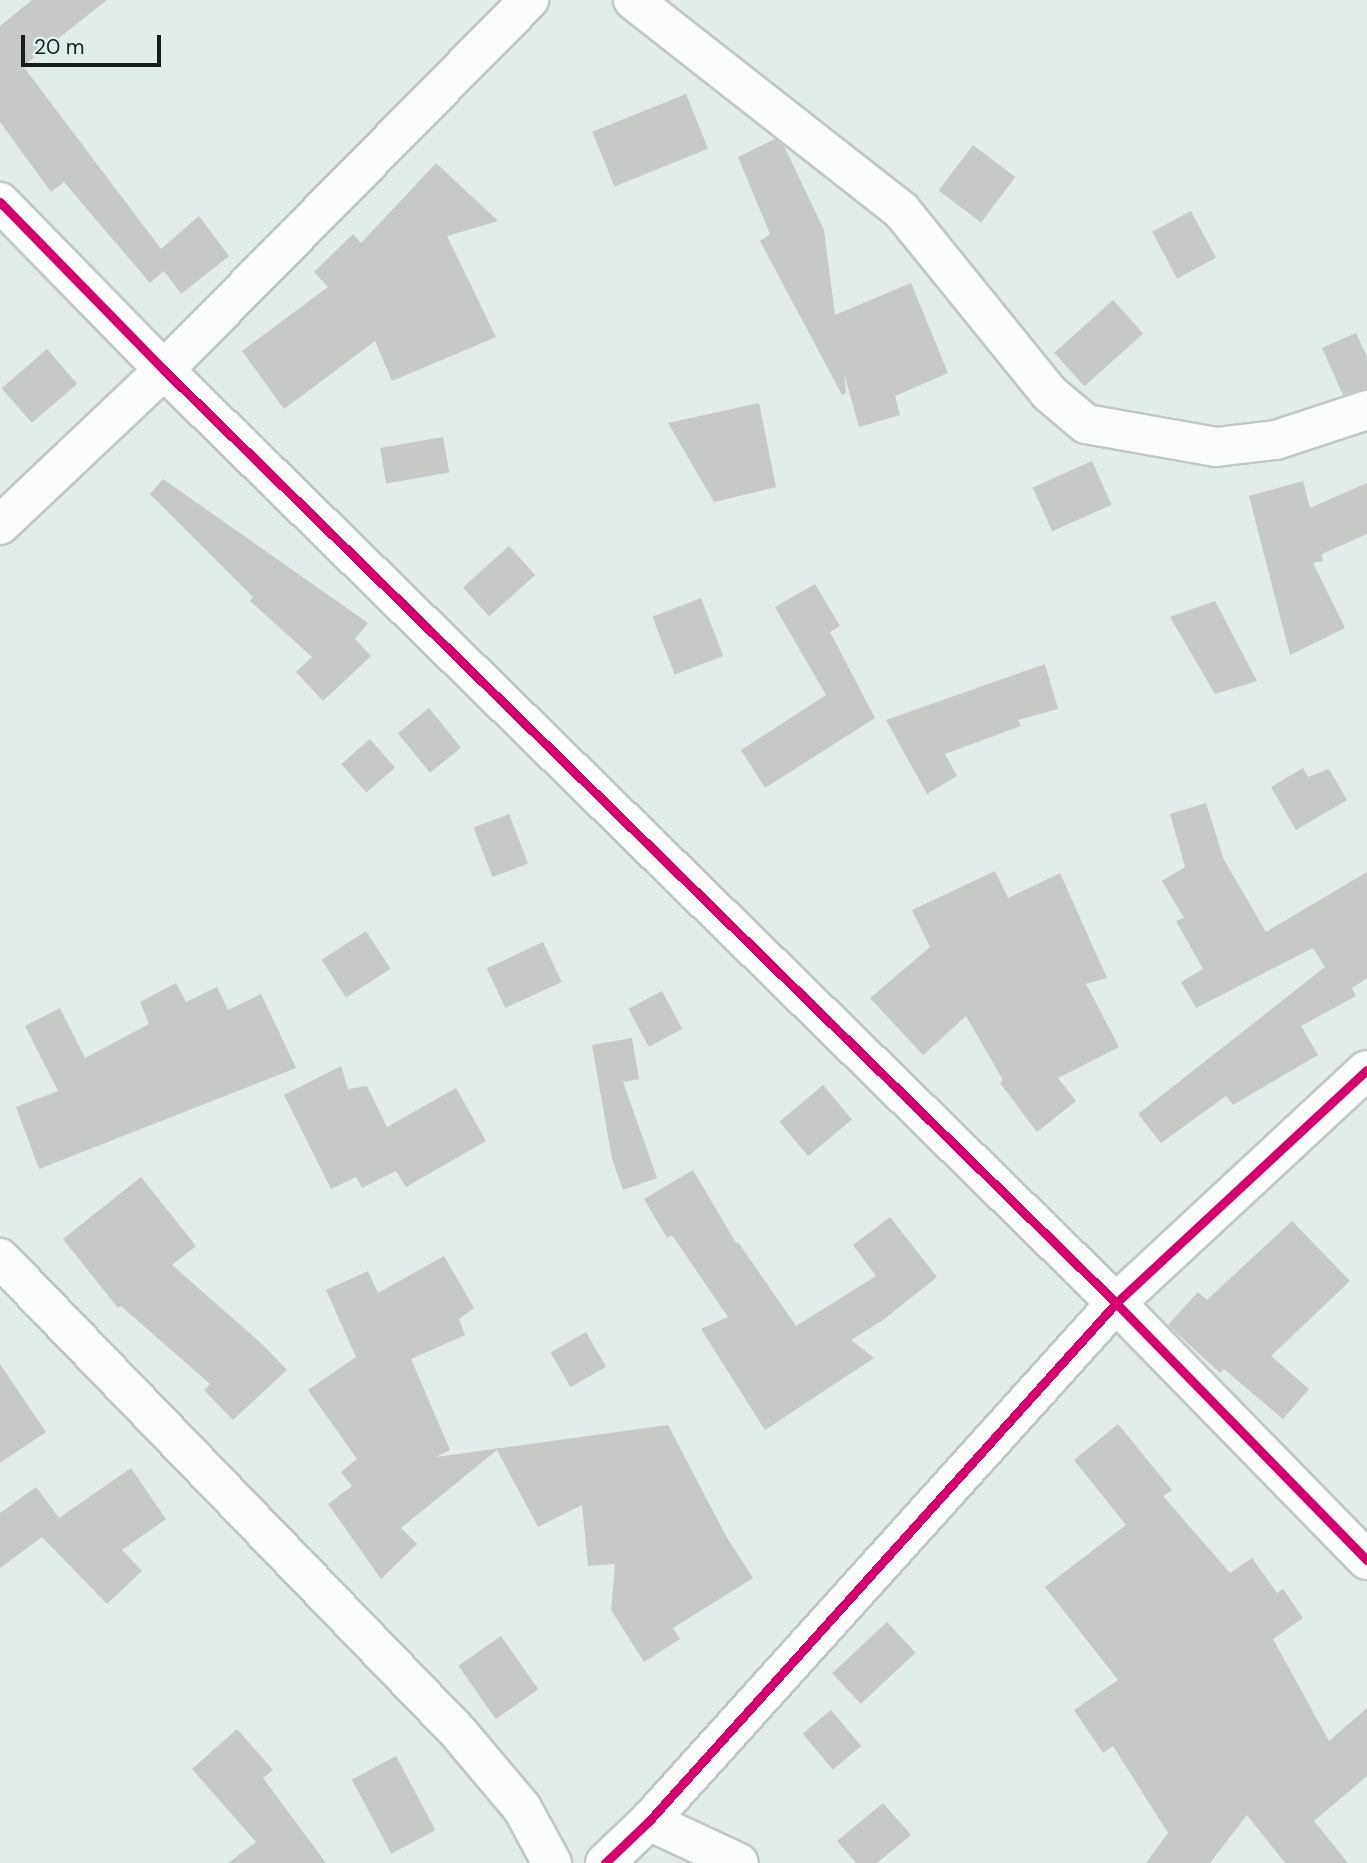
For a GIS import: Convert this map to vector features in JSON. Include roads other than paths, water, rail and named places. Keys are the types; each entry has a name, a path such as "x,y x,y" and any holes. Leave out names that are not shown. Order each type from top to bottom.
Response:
{"street":[{"path":"0,525 164,370 529,0"},
{"path":"633,0 901,210 1049,393 1086,424 1216,447 1276,440 1367,410"},
{"path":"0,202 164,370 1116,1303 1367,1560"},
{"path":"605,1863 649,1821 1116,1303 1367,1070"},
{"path":"0,1258 458,1731 522,1808 552,1863"},
{"path":"649,1821 739,1863"}]}
